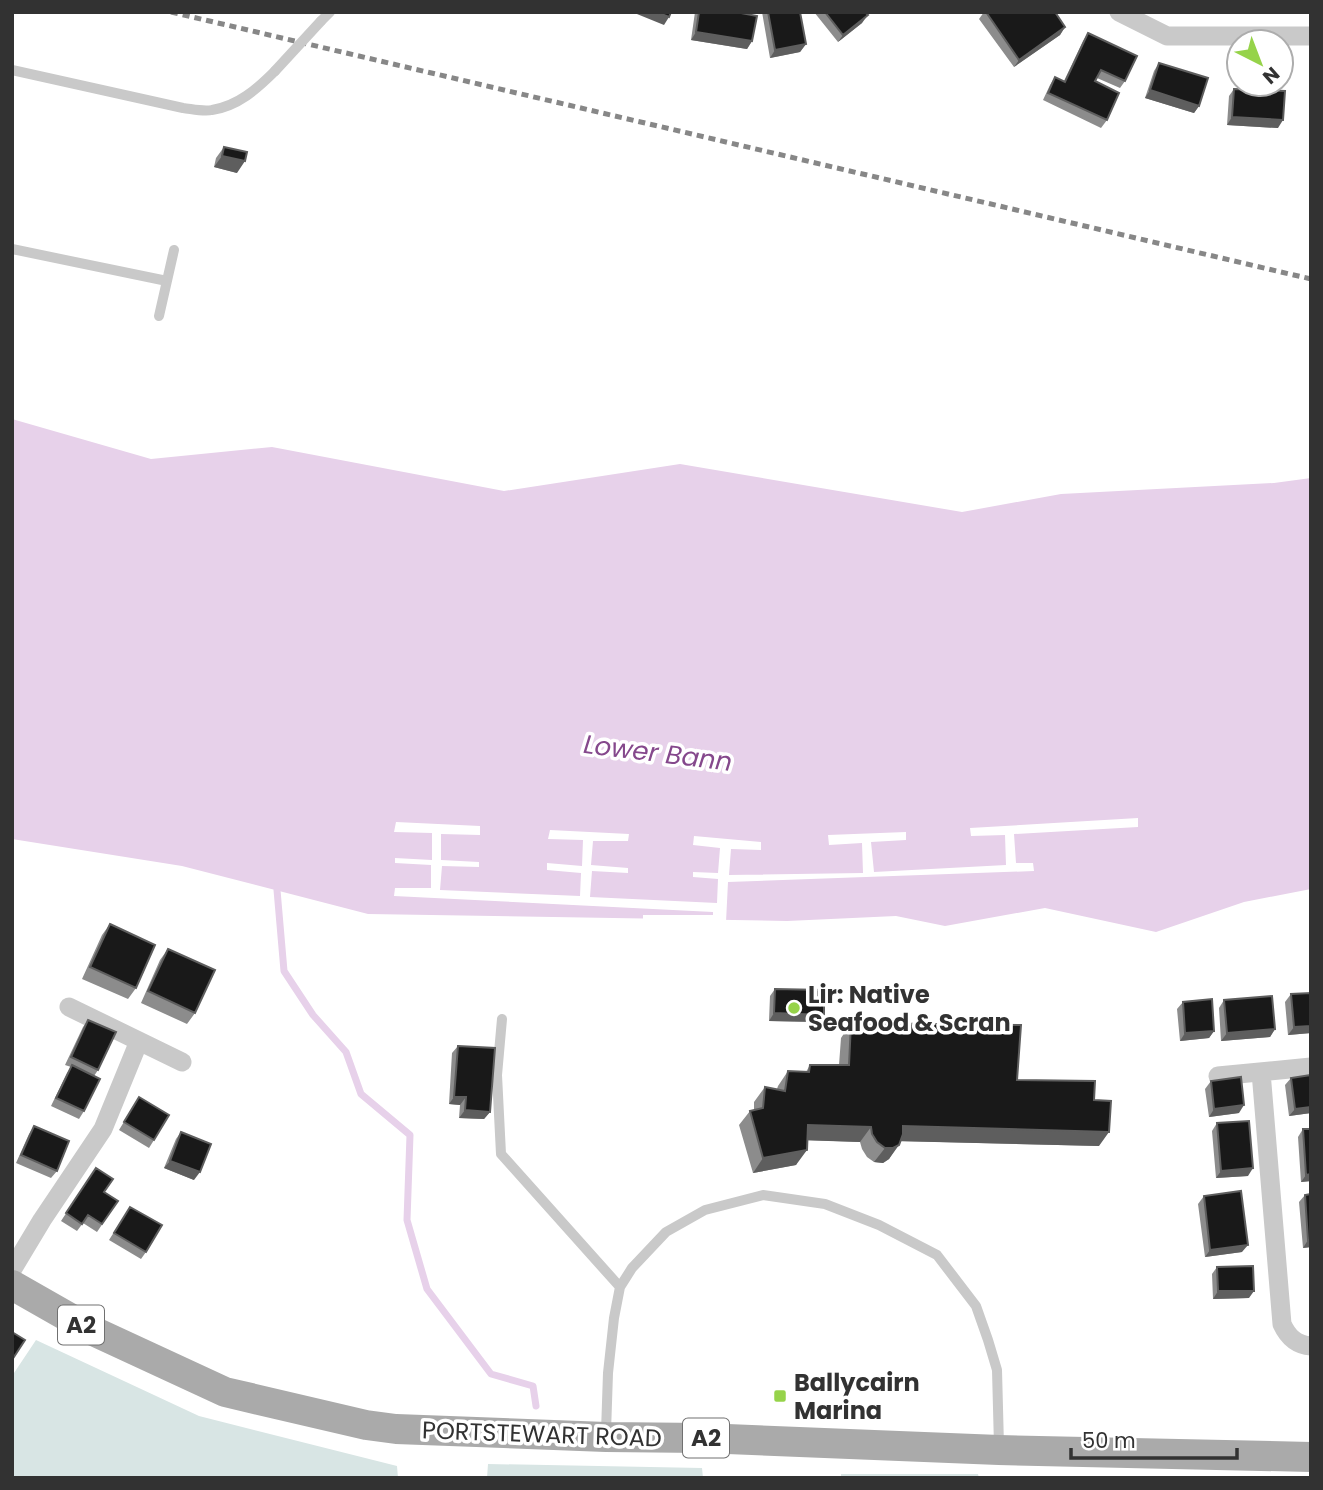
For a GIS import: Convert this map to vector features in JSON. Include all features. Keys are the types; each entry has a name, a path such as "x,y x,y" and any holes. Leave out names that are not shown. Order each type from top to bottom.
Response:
{"main road":[{"name":"PORTSTEWART ROAD","path":"12,1285 91,1330 225,1392 366,1425 396,1429 1270,1460 1311,1457"}],"street":[{"path":"1119,12 1167,36 1311,36"},
{"path":"69,1007 182,1062"},
{"path":"12,1270 103,1129 139,1041"},
{"path":"1218,1076 1311,1067"},
{"path":"1261,1072 1282,1324 1291,1338 1305,1346 1311,1346"}],"lane":[{"path":"12,70 184,108 211,111 236,103 256,91 330,12"},
{"path":"12,249 167,281"},
{"path":"159,316 174,250"},
{"path":"502,1019 497,1075 500,1154 620,1287"},
{"path":"606,1437 608,1373 614,1318 620,1287 632,1268 666,1232 705,1210 763,1195 825,1203 879,1225 937,1255 976,1306 997,1370 999,1450"}],"shaded area":[{"path":"36,1340 199,1416 397,1466 398,1478 12,1478 12,1376"},
{"path":"488,1464 702,1468 703,1478 487,1478"},
{"path":"841,1474 978,1474 979,1478 841,1478"}],"water":[{"name":"Lower Bann","path":"12,419 151,459 272,447 504,491 680,464 962,512 1061,494 1274,483 1311,478 1311,889 1244,902 1156,932 1045,908 945,926 896,916 787,921 368,914 182,866 12,839"}],"pier":[{"path":"1138,818 1138,827 1014,834 1016,863 1033,863 1034,871 728,882 726,922 643,922 643,915 713,915 713,912 394,896 395,888 431,888 431,865 395,863 395,858 432,860 432,833 394,832 396,822 480,826 480,835 441,834 441,860 479,862 479,867 442,866 440,890 580,896 581,873 547,870 547,863 582,866 583,840 548,839 550,830 629,834 628,841 593,841 591,865 628,868 628,873 592,871 590,897 717,903 718,879 693,877 693,872 718,873 720,848 693,845 694,836 761,842 761,850 731,849 729,875 863,873 862,843 829,845 828,835 906,832 906,840 871,842 874,872 1006,865 1005,835 971,836 970,828"}],"building":[{"path":"656,12 671,12 669,17"},
{"path":"699,12 736,12 757,16 752,41 696,32"},
{"path":"768,12 800,12 806,44 775,50"},
{"path":"825,12 865,12 868,15 843,35"},
{"path":"986,12 1055,12 1065,27 1019,60"},
{"path":"1088,33 1137,56 1125,81 1101,70 1095,81 1119,93 1107,120 1048,93 1055,77 1065,82"},
{"path":"1159,63 1208,78 1199,106 1150,90"},
{"path":"1233,98 1285,98 1283,120 1232,117"},
{"path":"224,147 247,152 245,161 222,156"},
{"path":"110,924 155,945 136,988 90,967"},
{"path":"168,949 215,970 195,1013 148,991"},
{"path":"775,989 824,990 824,1015 774,1013"},
{"path":"1311,993 1311,1026 1294,1027 1291,994"},
{"path":"1272,996 1275,1029 1227,1033 1224,1000"},
{"path":"1212,999 1214,1031 1185,1033 1183,1002"},
{"path":"88,1020 116,1032 98,1070 71,1057"},
{"path":"851,1023 1021,1025 1017,1080 1095,1081 1094,1100 1111,1101 1109,1132 903,1126 899,1145 885,1148 877,1142 871,1127 808,1125 807,1150 763,1158 750,1111 763,1108 765,1087 785,1091 788,1071 809,1072 810,1065 849,1065"},
{"path":"458,1046 495,1048 490,1112 465,1110 466,1097 454,1097"},
{"path":"72,1065 100,1079 84,1111 56,1098"},
{"path":"1311,1075 1311,1107 1295,1109 1291,1078"},
{"path":"1241,1077 1244,1105 1214,1109 1211,1081"},
{"path":"139,1097 169,1115 154,1140 124,1122"},
{"path":"1249,1121 1253,1168 1221,1171 1217,1123"},
{"path":"34,1126 69,1141 57,1171 21,1155"},
{"path":"1303,1129 1311,1129 1311,1174 1306,1175"},
{"path":"181,1132 211,1144 200,1172 170,1161"},
{"path":"96,1168 113,1179 104,1192 118,1201 102,1224 88,1215 82,1224 66,1213"},
{"path":"1241,1191 1248,1245 1210,1250 1204,1196"},
{"path":"1311,1194 1311,1240 1308,1240 1305,1195"},
{"path":"130,1207 162,1225 146,1252 114,1233"},
{"path":"1253,1266 1254,1291 1218,1291 1217,1267"},
{"path":"12,1332 25,1340 12,1360"}],"waterway":[{"path":"279,882 277,890 284,971 313,1015 346,1052 361,1094 410,1135 407,1220 427,1289 491,1374 533,1386 536,1406"}],"railway":[{"path":"171,12 1311,279"}],"place":[{"name":"Lir: Native Seafood & Scran","path":"794,1008"},
{"name":"Ballycairn Marina","path":"780,1396"}]}
